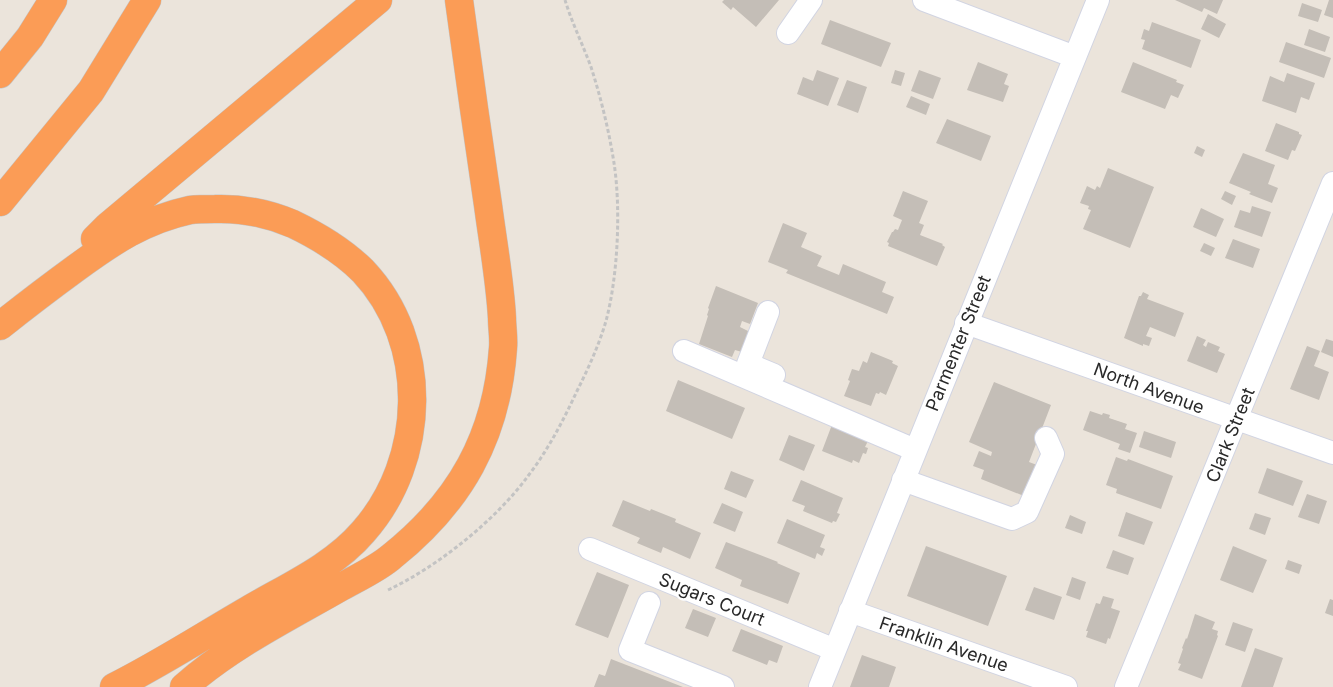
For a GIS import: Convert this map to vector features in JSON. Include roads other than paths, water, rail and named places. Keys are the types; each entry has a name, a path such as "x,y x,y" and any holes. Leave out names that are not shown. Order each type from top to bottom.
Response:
{"highway":[{"path":"0,74 30,37 53,0"},
{"path":"0,202 91,91 147,0"},
{"path":"0,326 36,296 108,226 378,0"},
{"path":"184,687 201,672 239,646 390,559 423,530 447,504 465,477 480,449 493,412 504,347 501,303 460,5"},
{"path":"36,296 115,240 153,220 193,210 236,209 264,213 313,234 339,250 363,272 377,290 396,322 405,346 410,368 413,400 410,435 393,485 381,508 363,532 334,559 140,678 114,687"}],"street":[{"path":"788,33 811,0"},
{"path":"924,0 1075,57"},
{"name":"Parmenter Street","path":"820,687 1098,0"},
{"name":"Clark Street","path":"1126,687 1333,183"},
{"path":"768,312 748,364 918,443"},
{"name":"North Avenue","path":"966,323 1333,453"},
{"path":"684,351 918,443"},
{"path":"903,480 1012,519 1028,512 1053,454 1046,438"},
{"name":"Sugars Court","path":"590,549 835,650"},
{"path":"649,603 630,650 723,687"},
{"name":"Franklin Avenue","path":"850,611 1066,687"}]}
